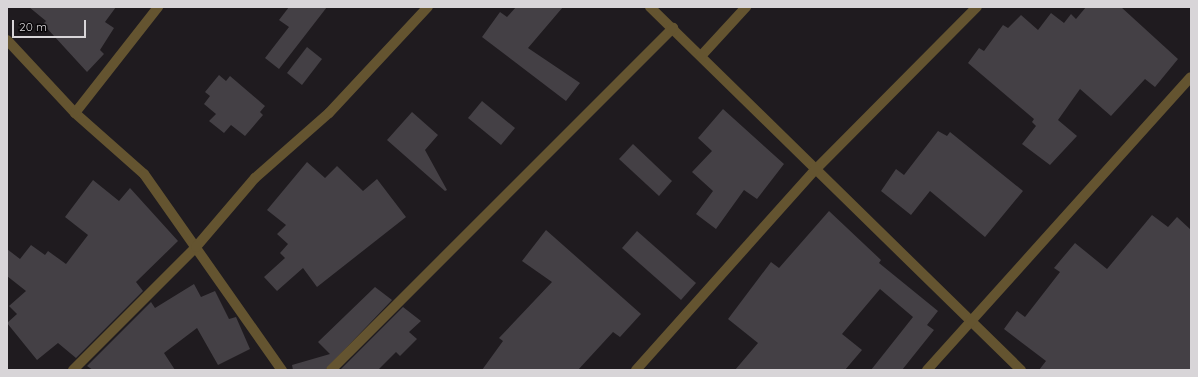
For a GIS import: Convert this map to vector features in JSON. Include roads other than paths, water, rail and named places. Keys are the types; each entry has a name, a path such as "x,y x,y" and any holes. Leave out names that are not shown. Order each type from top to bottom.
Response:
{"street":[{"path":"75,113 158,7"},
{"path":"73,370 196,247 255,178 329,113 428,7"},
{"path":"650,7 673,28 814,171 1021,370"},
{"path":"701,56 746,7"},
{"path":"636,370 814,171 977,7"},
{"path":"331,370 673,28"},
{"path":"7,40 75,113 144,174 282,370"},
{"path":"927,370 1191,77"}]}
